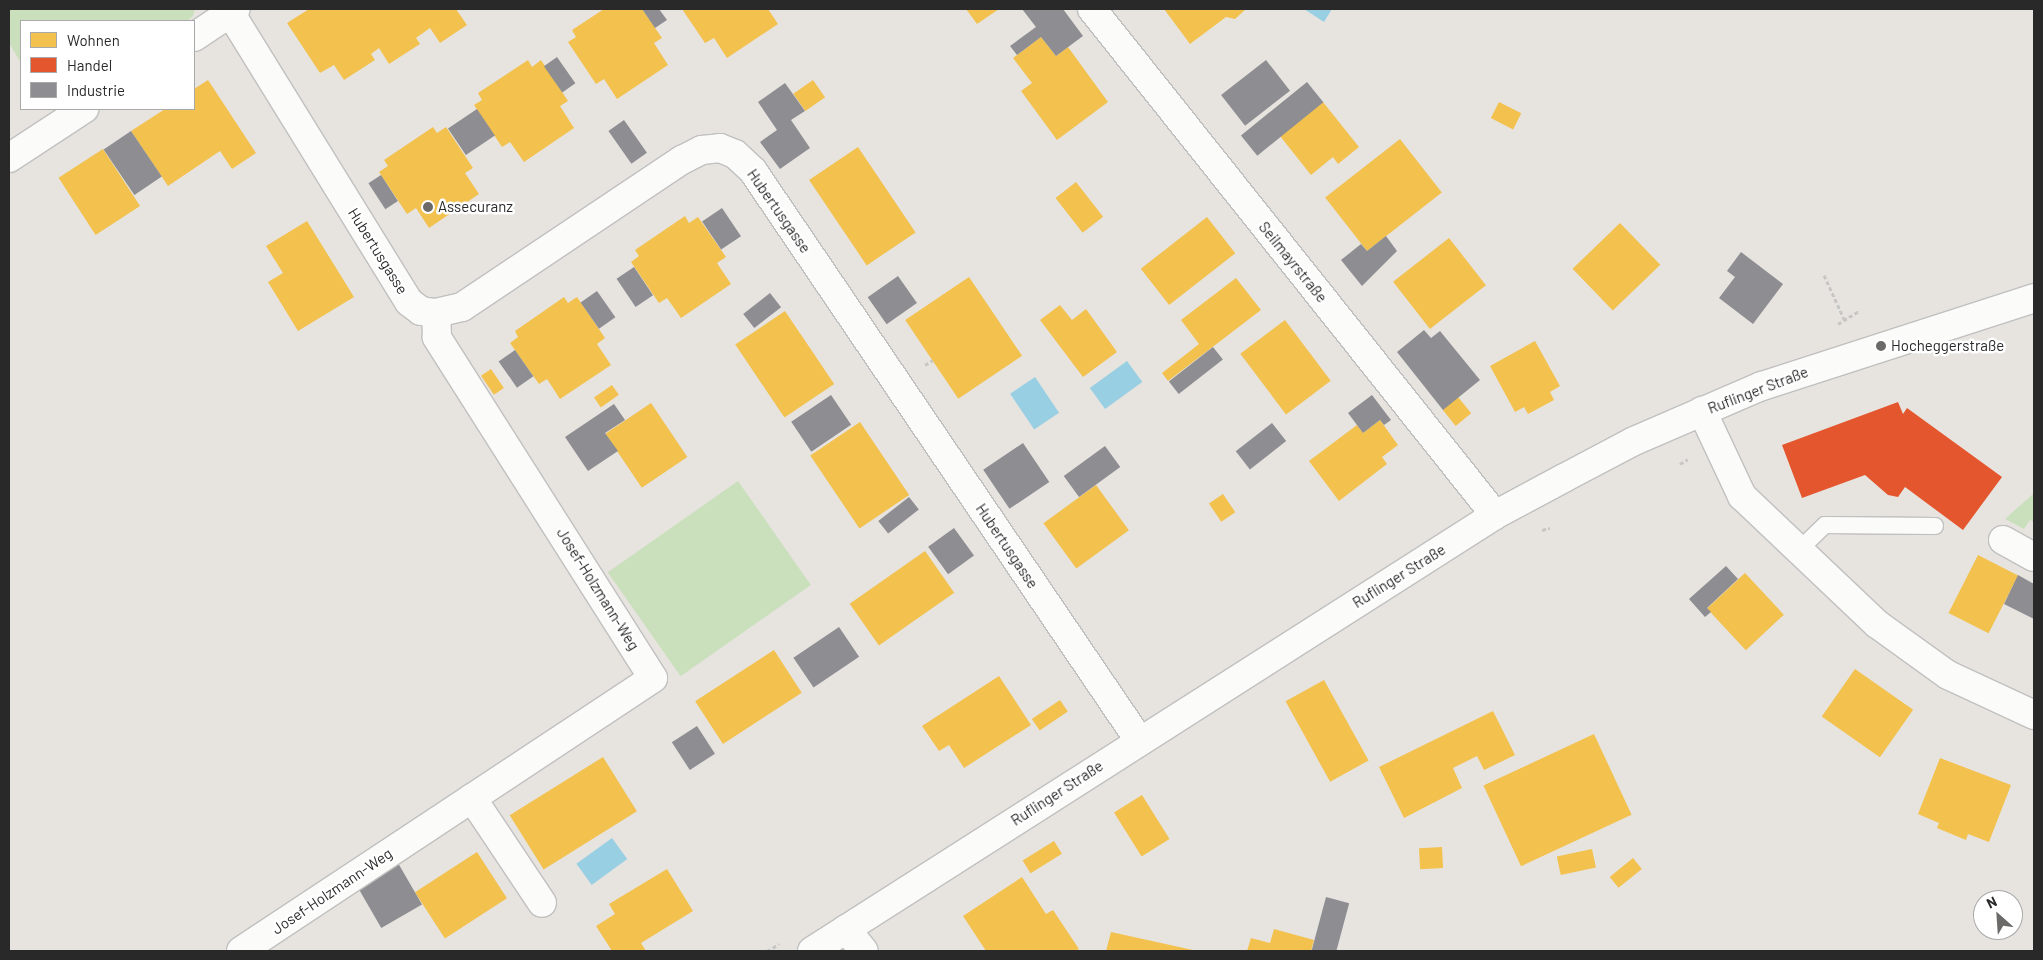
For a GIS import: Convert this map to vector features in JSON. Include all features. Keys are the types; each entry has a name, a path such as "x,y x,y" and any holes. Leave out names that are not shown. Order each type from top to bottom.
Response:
{"street":[{"name":"Seilmayrstraße","path":"1092,9 1495,515"},
{"path":"195,36 232,10"},
{"name":"Hubertusgasse","path":"232,10 409,302 421,311 436,313 462,307 682,160 702,150 720,148 735,154 753,171 1139,740"},
{"path":"9,158 82,110"},
{"name":"Ruflinger Straße","path":"812,951 1139,740 1495,515 1634,441 1762,386 1859,353 2034,298"},
{"name":"Josef-Holzmann-Weg","path":"242,951 654,678 437,337 436,313"},
{"path":"1702,411 1742,496 1877,624 1948,675 2034,715"},
{"path":"2003,540 2034,557"},
{"path":"472,798 542,903"},
{"path":"846,929 864,951"}],"lane":[{"path":"1799,550 1825,525 1935,526"}],"path":[{"path":"1824,275 1859,353"}],"green space":[{"path":"9,9 195,9 193,16 188,20 20,20 20,61 9,43"},
{"path":"738,481 811,585 681,676 608,572"},
{"path":"2034,493 2034,522 2030,520 2024,529 2005,519"}],"water":[{"path":"1304,9 1332,9 1324,22"},
{"path":"1127,361 1142,382 1105,409 1090,388"},
{"path":"1035,377 1059,413 1034,429 1010,394"},
{"path":"612,838 627,859 592,885 576,864"}],"building: Wohnen":[{"path":"309,9 456,9 467,25 440,43 430,28 416,38 420,44 389,64 379,48 371,54 375,60 344,80 334,65 320,73 287,23"},
{"path":"604,9 642,9 662,38 654,43 668,65 617,99 604,79 596,84 568,42 576,37 572,30"},
{"path":"682,9 768,9 778,24 727,58 714,38 705,43"},
{"path":"966,9 999,9 977,24"},
{"path":"1164,9 1246,9 1235,19 1226,17 1190,44"},
{"path":"1041,37 1056,56 1068,47 1108,102 1057,140 1021,91 1032,83 1013,58"},
{"path":"528,60 532,67 541,60 568,101 560,106 574,128 524,162 510,142 502,147 474,105 482,100 478,93"},
{"path":"208,80 256,153 232,169 220,151 168,186 131,131 163,110 195,110 195,88"},
{"path":"813,80 825,97 805,111 793,94"},
{"path":"1323,102 1359,147 1338,164 1333,157 1311,175 1280,136"},
{"path":"1499,102 1521,113 1513,129 1491,118"},
{"path":"433,127 437,133 446,127 473,168 465,173 479,194 429,228 416,208 407,214 379,172 388,166 384,160"},
{"path":"1400,139 1442,193 1367,251 1325,197"},
{"path":"858,147 916,232 867,265 809,180"},
{"path":"103,149 140,206 96,235 59,178"},
{"path":"1076,182 1103,217 1083,233 1056,198"},
{"path":"685,216 689,223 698,217 726,257 717,263 731,284 681,318 667,298 659,303 631,262 639,256 635,250"},
{"path":"1207,217 1235,253 1169,305 1141,269"},
{"path":"307,221 354,297 298,331 268,282 283,273 266,246"},
{"path":"1620,223 1660,265 1613,311 1573,269"},
{"path":"1449,238 1486,285 1430,329 1393,282"},
{"path":"969,277 1022,356 958,399 905,320"},
{"path":"1236,278 1261,310 1168,381 1162,373 1199,344 1181,320"},
{"path":"564,297 568,303 577,297 605,338 597,344 611,365 560,399 547,379 539,384 510,343 518,337 515,331"},
{"path":"1060,305 1072,320 1086,309 1117,352 1083,377 1040,320"},
{"path":"785,311 834,384 784,418 735,345"},
{"path":"1285,320 1331,381 1286,414 1240,354"},
{"path":"1535,341 1560,386 1550,392 1554,400 1528,414 1524,407 1515,412 1490,366"},
{"path":"491,369 504,388 494,395 481,376"},
{"path":"612,385 619,395 601,407 594,398"},
{"path":"1458,397 1471,413 1456,426 1442,410"},
{"path":"651,403 687,457 642,488 605,434"},
{"path":"1380,420 1398,445 1382,457 1387,464 1339,501 1309,461 1357,425 1363,433"},
{"path":"860,422 909,495 859,529 810,456"},
{"path":"1096,485 1129,530 1076,569 1043,523"},
{"path":"1223,494 1235,512 1221,522 1209,504"},
{"path":"925,551 954,593 879,646 850,604"},
{"path":"1978,555 2018,575 1989,633 1948,613"},
{"path":"1745,573 1784,615 1746,650 1707,608"},
{"path":"774,650 802,693 723,744 695,701"},
{"path":"1855,669 1913,710 1880,757 1822,717"},
{"path":"999,676 1031,725 964,768 949,745 939,751 922,726"},
{"path":"1324,680 1369,760 1330,782 1286,701"},
{"path":"1060,700 1068,712 1040,731 1032,719"},
{"path":"1493,711 1515,755 1484,770 1477,756 1453,768 1462,788 1404,818 1379,767"},
{"path":"1594,734 1632,815 1521,866 1483,786"},
{"path":"603,757 637,811 544,870 510,815"},
{"path":"1940,758 2011,785 1989,842 1968,834 1966,840 1937,828 1939,823 1918,814"},
{"path":"1142,795 1170,839 1142,857 1114,812"},
{"path":"1054,841 1062,854 1031,873 1023,861"},
{"path":"1442,847 1443,868 1420,869 1419,848"},
{"path":"1592,849 1596,868 1561,875 1557,856"},
{"path":"477,852 507,898 445,938 415,892"},
{"path":"1633,858 1642,869 1618,888 1610,877"},
{"path":"667,869 693,911 641,943 646,951 612,951 596,926 615,914 609,904"},
{"path":"1022,877 1046,914 1053,910 1079,949 1075,951 986,951 963,916"},
{"path":"1274,929 1314,940 1311,951 1247,951 1251,938 1270,943"},
{"path":"1111,932 1193,950 1193,951 1106,951"}],"building: Handel":[{"path":"1898,402 1903,414 1907,408 2002,477 1963,530 1905,487 1898,497 1888,495 1865,475 1802,498 1782,445"}],"building: Industrie":[{"path":"642,9 659,9 667,20 655,28"},
{"path":"1022,9 1063,9 1083,36 1056,56 1041,37 1017,55 1010,46 1036,27"},
{"path":"557,57 575,83 562,92 544,66"},
{"path":"1266,60 1290,91 1245,126 1221,95"},
{"path":"1307,82 1323,102 1257,156 1241,135"},
{"path":"785,83 805,111 791,120 810,148 780,169 760,142 777,130 758,102"},
{"path":"477,109 495,136 466,155 448,129"},
{"path":"624,120 647,153 631,164 608,131"},
{"path":"131,131 162,177 134,195 104,149"},
{"path":"381,175 398,201 385,209 368,183"},
{"path":"722,208 741,236 721,250 702,221"},
{"path":"1386,236 1397,251 1362,286 1341,260 1361,244 1367,251"},
{"path":"1741,252 1783,284 1753,324 1719,298 1735,277 1727,271"},
{"path":"634,267 653,295 636,307 617,279"},
{"path":"898,276 917,303 887,324 868,297"},
{"path":"597,291 615,317 599,329 581,302"},
{"path":"770,293 781,307 754,328 743,314"},
{"path":"1424,330 1431,338 1440,331 1480,380 1443,410 1397,352"},
{"path":"1213,347 1223,360 1179,394 1169,381"},
{"path":"515,350 533,376 517,388 499,361"},
{"path":"831,395 851,425 811,452 791,422"},
{"path":"1372,395 1391,420 1384,425 1380,420 1363,433 1348,413"},
{"path":"614,404 625,420 605,433 618,451 588,471 565,437"},
{"path":"1272,423 1286,441 1250,469 1236,451"},
{"path":"1023,443 1049,482 1009,509 983,470"},
{"path":"1105,446 1120,467 1079,497 1064,476"},
{"path":"909,497 919,510 888,534 878,521"},
{"path":"954,528 974,556 948,574 928,547"},
{"path":"1726,566 1738,579 1707,608 1711,612 1705,617 1689,599"},
{"path":"2018,575 2034,584 2034,619 2004,604"},
{"path":"839,627 859,657 814,688 793,658"},
{"path":"697,726 715,754 690,770 672,742"},
{"path":"398,863 422,905 381,928 357,886"},
{"path":"1326,897 1349,903 1336,951 1312,951"}],"place":[{"name":"Assecuranz","path":"428,207"},
{"name":"Hocheggerstraße","path":"1881,346"}]}
